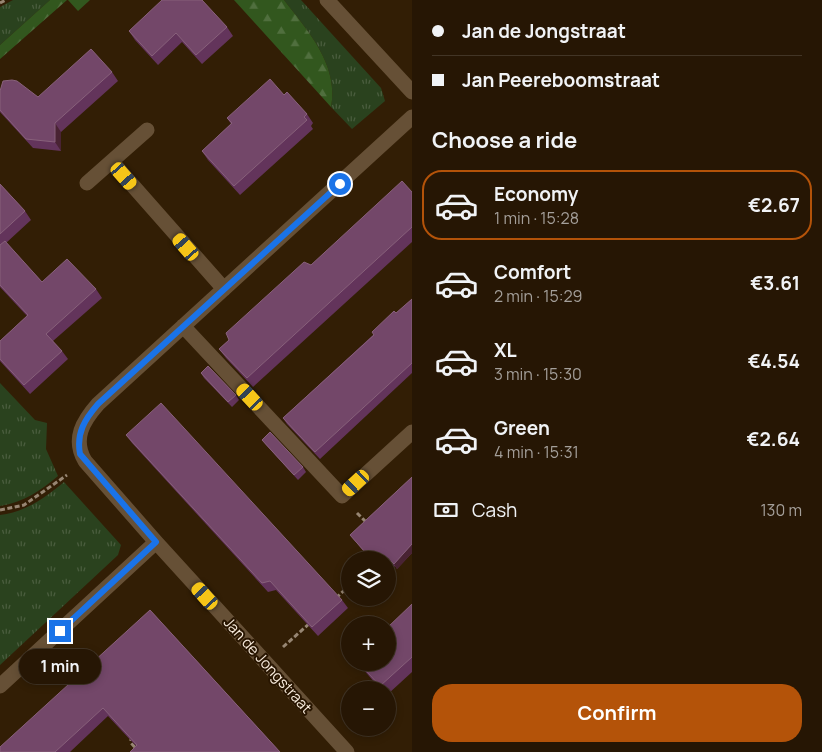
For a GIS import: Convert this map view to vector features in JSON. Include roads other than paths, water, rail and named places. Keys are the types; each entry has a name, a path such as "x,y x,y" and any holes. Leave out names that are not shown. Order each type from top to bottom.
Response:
{"street":[{"path":"327,0 412,92"},
{"name":"Jan de Jongstraat","path":"348,752 156,542 85,461 79,445 80,429 87,416 98,404 412,117"},
{"path":"87,183 147,130"},
{"path":"112,162 224,290"},
{"path":"183,326 342,496 412,432"},
{"path":"0,686 156,542"}]}
